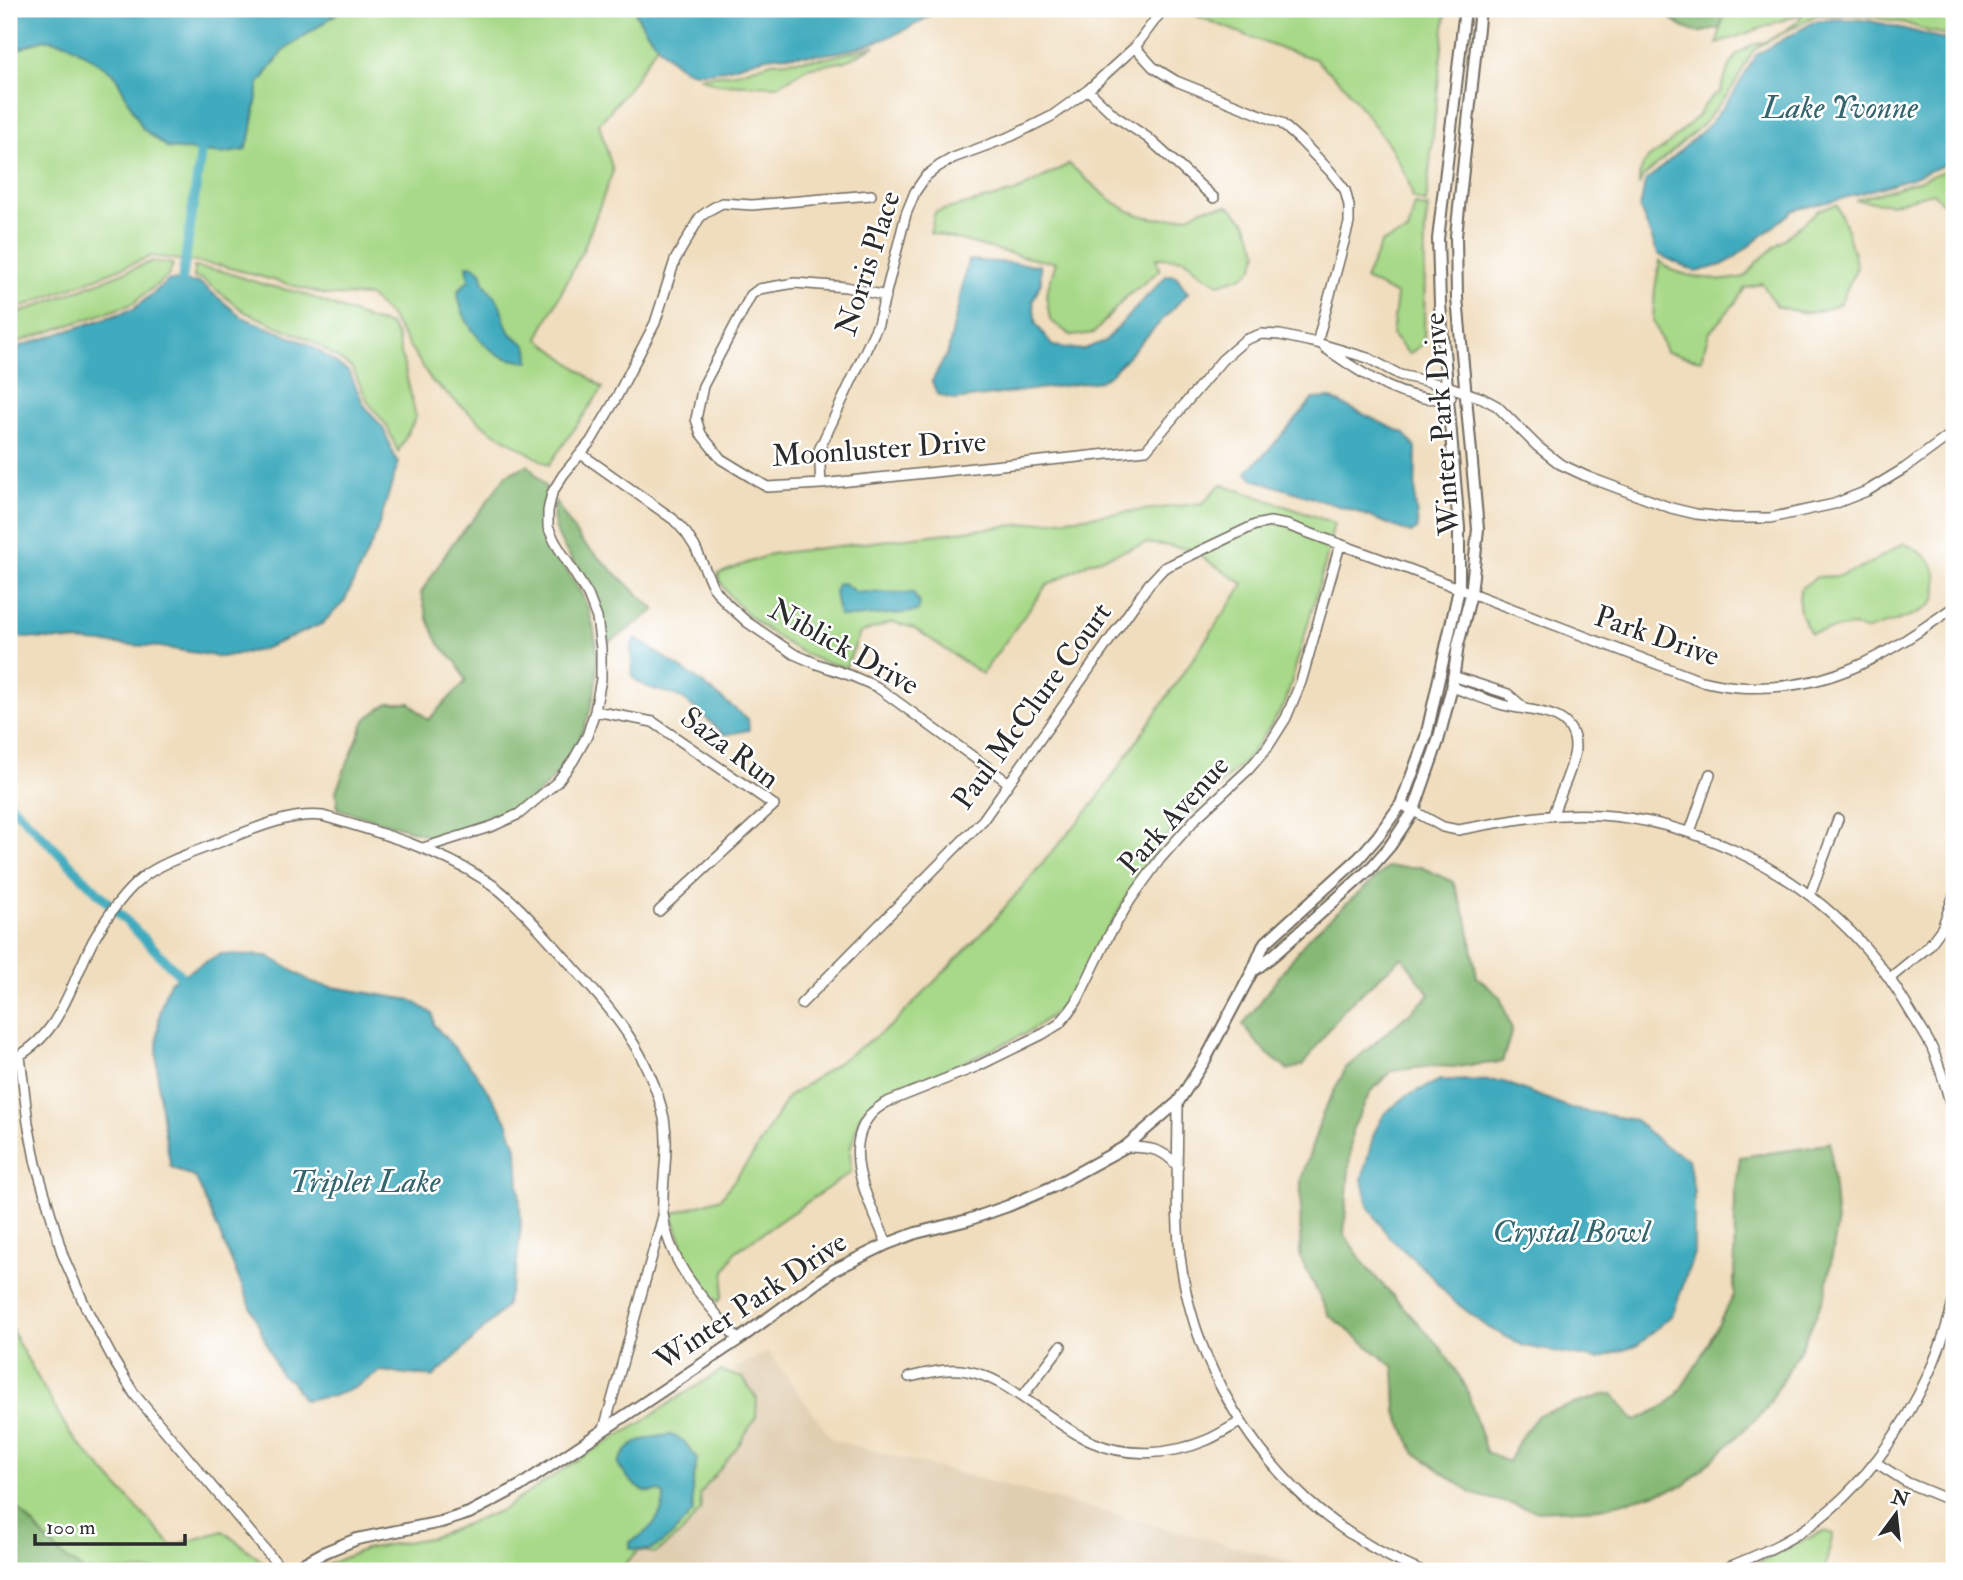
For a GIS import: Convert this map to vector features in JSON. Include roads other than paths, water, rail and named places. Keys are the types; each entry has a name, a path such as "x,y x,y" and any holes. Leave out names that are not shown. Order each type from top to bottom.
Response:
{"street":[{"name":"Norris Place","path":"821,484 819,450 878,324 906,214 915,192 926,176 954,158 1013,136 1052,116 1088,90 1135,47 1163,9"},
{"name":"Winter Park Drive","path":"290,1571 357,1539 440,1522 469,1513 520,1486 738,1340 834,1270 887,1244 1008,1206 1052,1186 1125,1147 1178,1102 1205,1060 1264,944 1359,858 1401,804 1426,737 1459,589 1459,528 1440,304 1438,239 1465,9"},
{"name":"Winter Park Drive","path":"1253,970 1275,954 1370,869 1390,846 1414,810 1453,681 1458,645 1471,594 1478,529 1457,298 1456,236 1479,9"},
{"path":"1135,47 1153,67 1176,81 1281,123 1330,171 1345,190 1349,223 1317,343"},
{"path":"1458,68 1472,69"},
{"path":"1088,90 1115,117 1148,138 1214,198"},
{"path":"423,848 493,826 519,814 556,782 573,761 587,736 601,679 597,618 588,595 548,527 548,511 552,493 614,402 655,323 675,260 701,217 722,203 751,205 871,195"},
{"name":"Moonluster Drive","path":"886,296 846,287 794,283 759,289 751,296 703,386 696,419 701,434 721,459 767,487 821,484 1146,450 1222,360 1245,341 1261,334 1317,343 1368,358 1400,374 1482,398 1497,406 1537,446 1560,464 1671,508 1696,514 1770,518 1834,504 1905,468 1954,432"},
{"name":"Moonluster Drive","path":"1317,343 1359,372 1392,388 1432,400 1448,398"},
{"path":"1392,388 1400,374"},
{"path":"1448,398 1465,393"},
{"name":"Niblick Drive","path":"581,454 673,519 695,547 713,587 747,622 794,654 877,687 1009,783"},
{"name":"Paul McClure Court","path":"801,1004 984,820 1149,584 1164,568 1255,525 1270,523 1287,526 1340,545"},
{"path":"1340,545 1459,589"},
{"name":"Park Avenue","path":"887,1244 858,1164 858,1147 863,1127 872,1113 885,1103 978,1066 1043,1034 1059,1024 1070,1012 1108,937 1160,859 1197,817 1248,770 1267,748 1286,718 1301,682 1340,545"},
{"name":"Park Drive","path":"1459,589 1701,681 1738,687 1774,687 1822,680 1855,669 1913,637 1954,607"},
{"path":"1453,681 1505,706 1547,713 1569,727 1575,744 1574,756 1553,814"},
{"name":"Saza Run","path":"595,711 653,722 774,805 659,911"},
{"path":"1690,832 1710,774"},
{"path":"1401,804 1443,827 1458,830 1553,814 1602,815 1649,823 1690,832 1729,847 1767,867 1810,895 1850,930 1890,978 1932,1048 1954,1118"},
{"path":"9,1061 20,1056 40,1039 55,1021 70,995 92,943 117,904 144,876 161,866 256,828 305,814 323,816 423,848 488,881 543,933 625,1028 656,1087 664,1121 666,1159 663,1215 604,1429"},
{"path":"1810,895 1838,819"},
{"path":"1890,978 1928,947 1942,928 1954,897"},
{"path":"20,1056 36,1164 63,1256 86,1308 114,1362 135,1395 283,1571"},
{"path":"1178,1102 1178,1217 1181,1258 1201,1343 1217,1382 1240,1422 1278,1471 1308,1502 1369,1545 1420,1571"},
{"path":"1125,1147 1146,1147 1160,1151 1178,1167"},
{"path":"663,1215 678,1264 738,1340"},
{"path":"1718,1571 1768,1550 1805,1529 1842,1499 1875,1462 1907,1415 1928,1375 1950,1317 1954,1298"},
{"path":"1022,1396 1061,1346"},
{"path":"909,1377 944,1369 965,1370 990,1377 1069,1430 1094,1443 1122,1451 1184,1449 1240,1422"},
{"path":"1875,1462 1908,1483 1954,1502"}],"water":[{"path":"9,9 343,9 283,51 259,84 251,134 245,150 221,154 168,148 143,129 114,73 67,43 44,39 9,53"},
{"path":"635,9 939,9 900,32 855,48 826,54 768,57 720,71 700,72 682,68 674,62 643,26"},
{"name":"Lake Yvonne","path":"1817,20 1862,20 1954,41 1954,161 1912,178 1794,210 1722,265 1696,272 1658,254 1640,209 1645,182 1706,128 1734,93 1756,55"},
{"path":"968,260 1040,265 1041,282 1033,301 1036,324 1053,346 1082,350 1105,341 1167,275 1176,276 1188,293 1112,373 1100,381 955,400 937,394 932,381 948,352"},
{"path":"467,265 474,266 482,273 485,285 500,305 508,329 526,345 529,362 501,356 493,351 478,337 466,320 458,291 469,280"},
{"path":"169,280 200,283 242,317 310,345 349,372 364,405 383,428 398,464 375,537 344,602 322,624 261,650 221,657 160,647 17,637 9,640 9,350 134,309"},
{"path":"1329,398 1405,434 1416,448 1415,501 1418,528 1411,533 1358,512 1253,479 1246,472 1313,399"},
{"path":"843,583 856,592 913,593 920,604 918,611 839,616 835,592 837,584"},
{"path":"635,638 697,679 748,719 749,730 725,735 681,698 645,686 633,678 631,647"},
{"name":"Triplet Lake","path":"220,954 268,956 315,984 411,1000 433,1014 434,1025 473,1069 506,1119 517,1150 521,1225 516,1272 505,1307 433,1377 381,1371 352,1389 333,1396 303,1400 292,1382 281,1375 274,1361 196,1178 171,1167 157,1071 161,1005 170,982"},
{"name":"Crystal Bowl","path":"1440,1080 1501,1081 1573,1109 1635,1120 1663,1145 1688,1159 1694,1191 1694,1253 1673,1314 1638,1345 1597,1359 1524,1346 1489,1328 1451,1299 1429,1273 1389,1237 1368,1206 1362,1179 1374,1133 1385,1113 1405,1097"},
{"path":"670,1435 683,1441 697,1459 692,1489 693,1512 658,1546 640,1550 630,1548 630,1542 649,1529 658,1517 664,1503 664,1495 659,1491 647,1492 638,1487 618,1464 633,1445 653,1437"}],"waterway":[{"path":"182,281 201,152"},
{"path":"9,803 181,976"}]}
